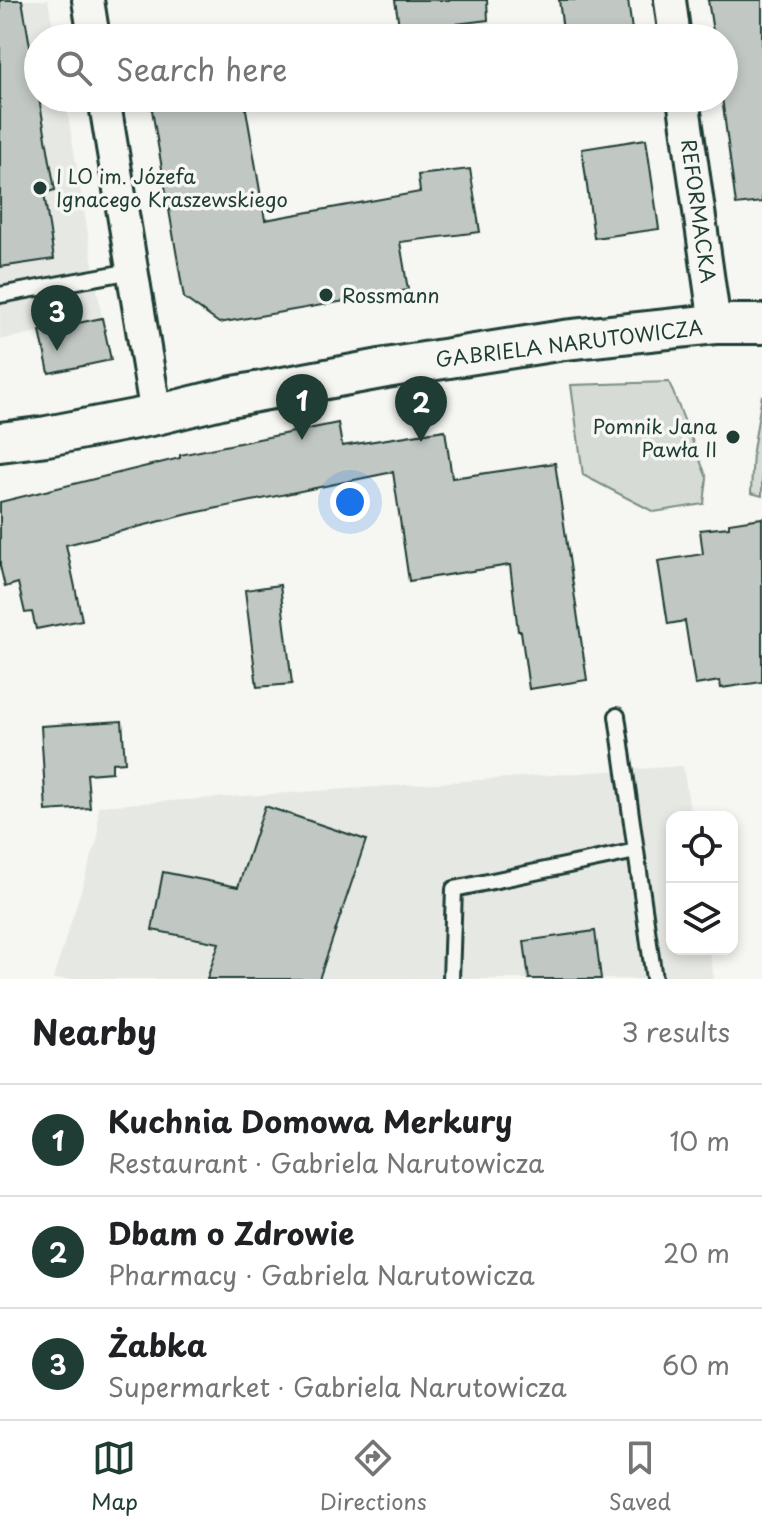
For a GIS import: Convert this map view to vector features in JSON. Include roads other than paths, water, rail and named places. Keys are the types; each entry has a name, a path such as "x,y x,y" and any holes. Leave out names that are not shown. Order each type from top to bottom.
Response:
{"street":[{"path":"88,0 92,24"},
{"path":"670,0 673,24"},
{"path":"106,112 156,415"},
{"name":"REFORMACKA","path":"685,112 715,324"},
{"name":"GABRIELA NARUTOWICZA","path":"0,442 47,436 229,397 386,368 564,340 715,324 762,324"},
{"name":"GABRIELA NARUTOWICZA","path":"0,457 47,436"}],"lane":[{"path":"0,295 132,271"},
{"path":"617,716 654,979"},
{"path":"451,979 454,889 636,851"}],"place":[{"name":"I LO im. Józefa Ignacego Kraszewskiego","path":"40,188"},
{"name":"Rossmann","path":"326,295"},
{"name":"Żabka","path":"57,351"},
{"name":"Pomnik Jana Pawła II","path":"733,437"},
{"name":"Kuchnia Domowa Merkury","path":"302,440"},
{"name":"Dbam o Zdrowie","path":"421,442"}]}
